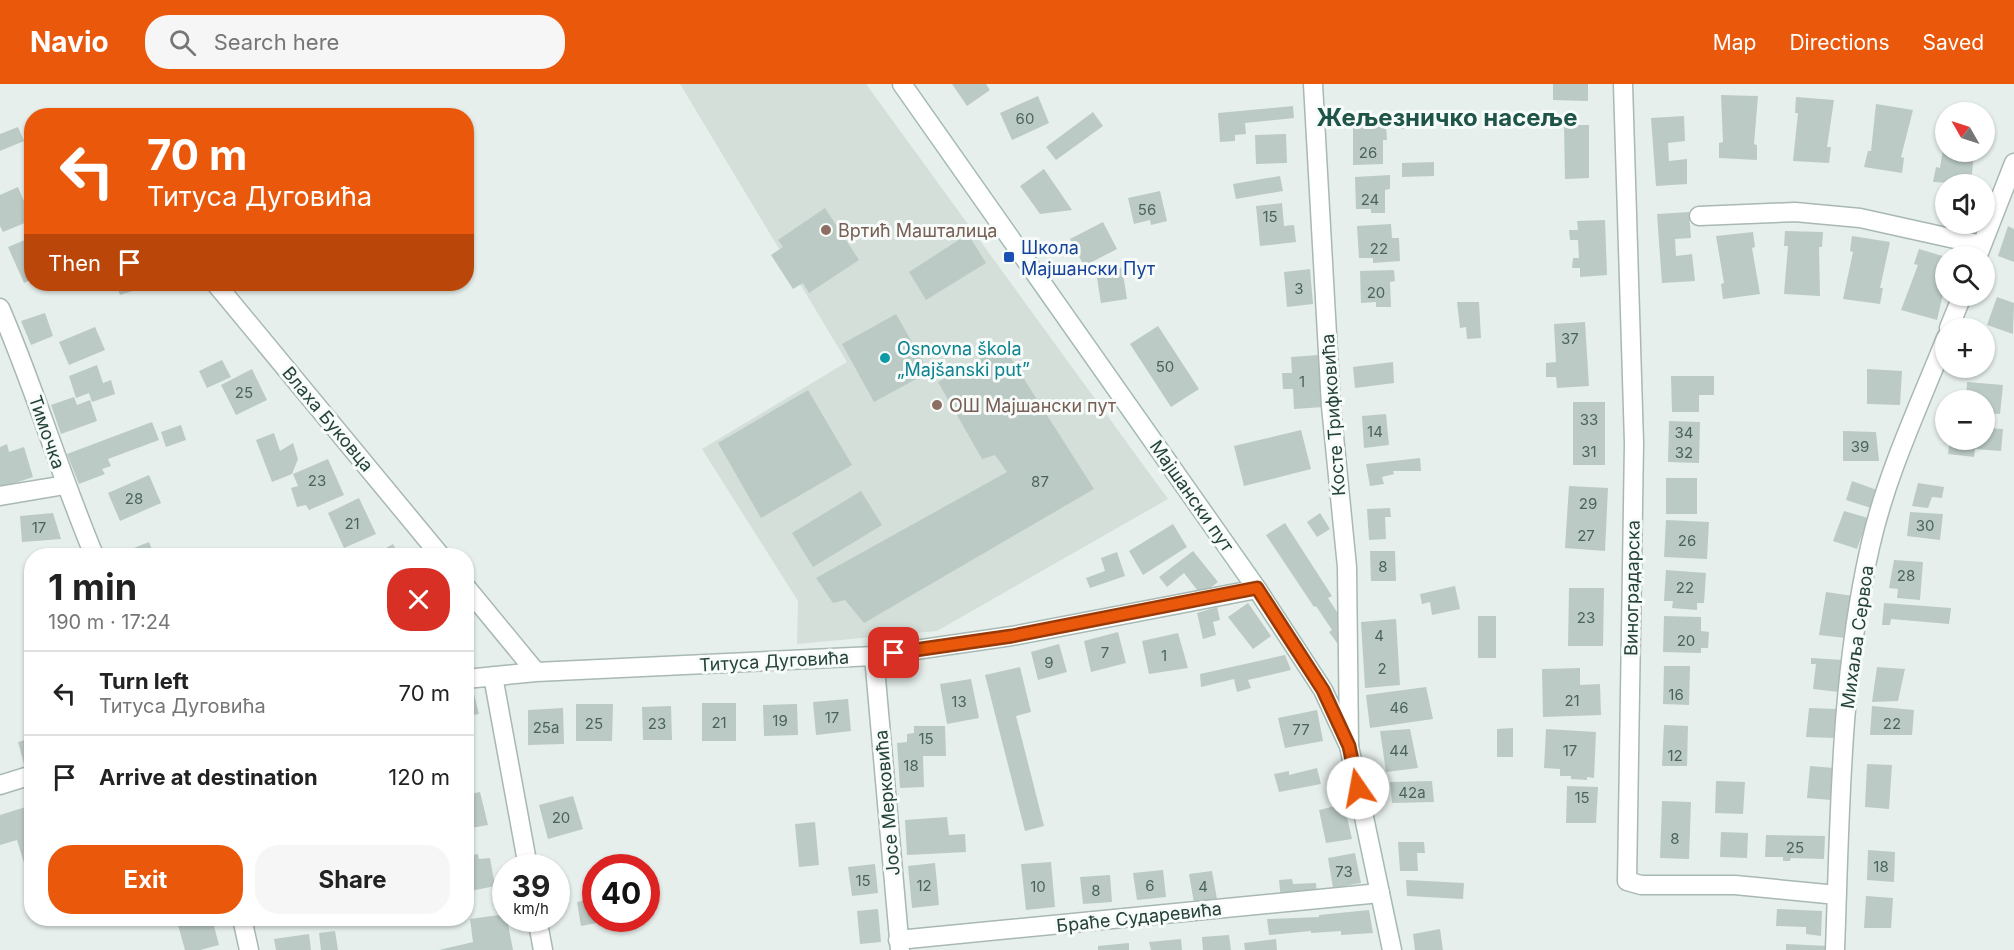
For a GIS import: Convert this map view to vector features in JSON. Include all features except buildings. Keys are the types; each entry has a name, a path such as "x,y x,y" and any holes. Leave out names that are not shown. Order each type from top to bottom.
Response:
{"street":[{"name":"Мајшански пут","path":"902,84 1257,588 1323,690 1349,746 1392,950"},
{"name":"Косте Трифковића","path":"1313,84 1331,406 1347,567 1349,746"},
{"name":"Виноградарска","path":"1623,84 1634,443 1627,880 1641,885 1735,885 1837,895"},
{"path":"1982,246 2014,163"},
{"path":"1699,216 1806,213 1860,218 1962,246"},
{"name":"Влаха Буковца","path":"222,291 434,548"},
{"name":"Тимочка","path":"0,308 5,333 91,548"},
{"name":"Михаља Сервоа","path":"1835,950 1846,725 1855,633 1870,546 1900,454 1935,366"},
{"path":"0,496 65,485"},
{"name":"Титуса Дуговића","path":"474,678 536,672 874,656 1012,636 1257,588"},
{"path":"474,597 536,672"},
{"name":"Јосе Мерковића","path":"874,656 899,945"},
{"path":"493,676 526,854"},
{"path":"0,785 24,778"},
{"name":"Браће Сударевића","path":"899,945 1380,893"},
{"path":"244,926 249,950"},
{"path":"540,932 543,950"}],"shaded area":[{"name":"ОШ Мајшански пут","path":"680,84 866,84 1168,499 937,631 797,644 798,601 702,449 847,362"}],"place":[{"name":"Вртић Машталица","path":"826,230"},
{"name":"Школа Мајшански Пут","path":"1009,257"},
{"name":"Osnovna škola „Majšanski put”","path":"885,358"},
{"name":"ОШ Мајшански пут","path":"937,405"}],"district":[{"name":"Жељезничко насеље","path":"1447,117"}],"route":[{"path":"894,653 1012,636 1257,588 1323,690 1349,746 1358,788"}]}
